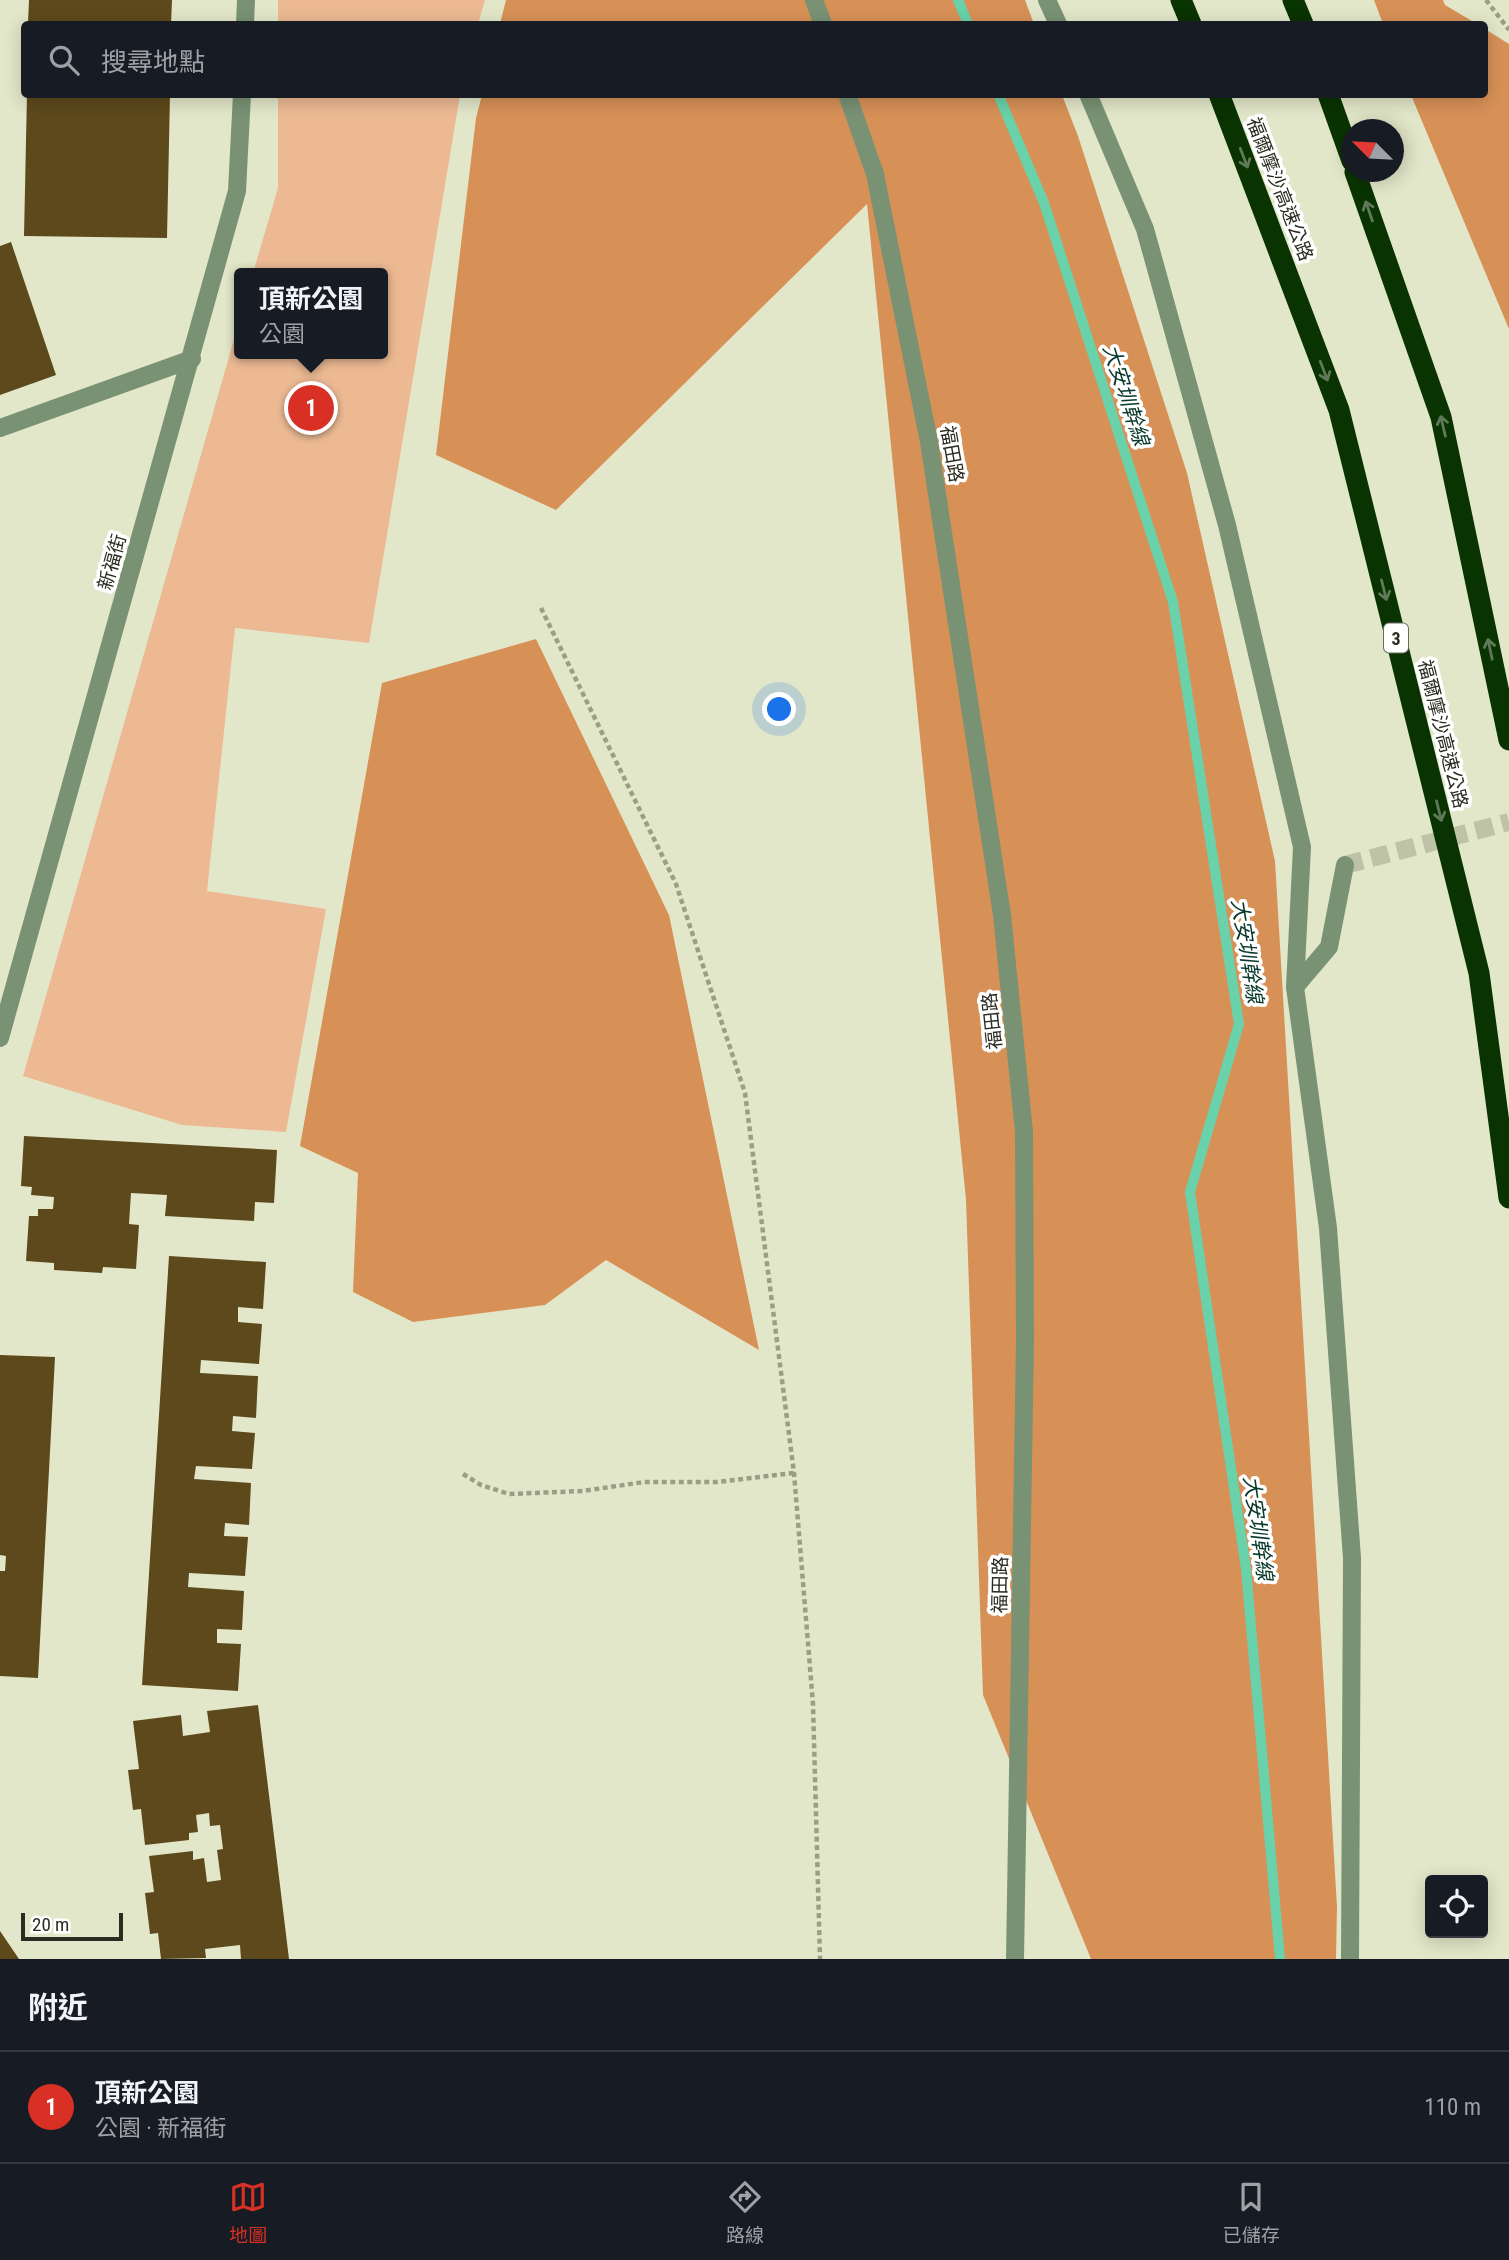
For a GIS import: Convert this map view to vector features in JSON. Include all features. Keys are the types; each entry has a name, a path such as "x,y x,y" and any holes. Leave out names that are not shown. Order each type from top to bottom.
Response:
{"highway":[{"path":"1181,0 1190,21"},
{"path":"1293,0 1302,21"},
{"name":"福爾摩沙高速公路","path":"1221,98 1339,410 1479,973 1509,1198"},
{"path":"1329,98 1341,131"},
{"path":"1359,182 1441,417 1509,740"}],"street":[{"path":"245,21 246,0"},
{"path":"814,0 822,21"},
{"path":"1047,0 1057,21"},
{"name":"新福街","path":"0,1038 237,191 242,98"},
{"name":"福田路","path":"848,98 875,174 929,442 1002,915 1024,1132 1025,1340 1015,1959"},
{"path":"1090,98 1145,229 1227,525 1302,847 1295,987 1328,1228 1352,1558 1350,1959"},
{"path":"0,428 192,359"},
{"path":"1295,987 1329,947 1346,865"}],"path":[{"path":"1486,0 1509,30"},
{"path":"541,608 676,884 745,1093 794,1473 813,1704 820,1959"},
{"path":"463,1474 481,1485 509,1494 583,1491 644,1482 717,1482 794,1473"}],"shaded area":[{"path":"278,0 485,0 479,21 278,21"},
{"path":"506,0 1025,0 1033,21 501,21"},
{"path":"1374,0 1443,0 1445,5 1472,21 1382,21"},
{"path":"1488,31 1509,44 1509,329 1412,98 1488,98"},
{"path":"278,98 460,98 369,643 235,628 207,891 326,909 286,1132 182,1125 23,1076 234,339 234,359 388,359 388,268 254,268 278,188"},
{"path":"481,98 1063,98 1078,136 1187,473 1275,861 1337,1907 1336,1959 1091,1959 983,1695 966,1200 867,204 556,510 436,455 476,118"},
{"path":"536,639 669,915 759,1350 606,1260 545,1305 413,1322 353,1292 358,1173 300,1146 382,683"}],"building":[{"path":"29,0 172,0 171,21 28,21"},
{"path":"27,98 170,98 167,238 24,236"},
{"path":"11,242 56,375 0,395 0,246"},
{"path":"24,1136 277,1150 274,1203 255,1202 254,1221 165,1216 167,1195 131,1193 129,1224 139,1225 136,1269 103,1267 102,1273 54,1270 54,1263 26,1261 29,1216 38,1216 38,1209 53,1209 54,1197 31,1195 32,1187 21,1186"},
{"path":"169,1256 266,1262 263,1309 238,1307 238,1322 262,1324 259,1364 201,1360 200,1373 258,1376 256,1418 233,1416 232,1431 255,1433 252,1469 196,1466 194,1479 251,1483 249,1525 225,1523 224,1536 248,1537 245,1576 189,1573 188,1587 244,1591 242,1630 217,1629 217,1643 241,1644 238,1691 142,1685"},
{"path":"0,1355 55,1357 38,1678 0,1676 0,1571 5,1571 6,1556 0,1555"},
{"path":"258,1705 289,1959 241,1959 240,1945 205,1949 206,1958 161,1959 158,1933 150,1934 145,1893 154,1892 149,1856 193,1851 193,1860 204,1858 207,1882 221,1880 217,1850 223,1849 220,1825 210,1826 209,1813 196,1815 198,1832 189,1833 189,1840 145,1845 141,1809 133,1810 128,1770 139,1769 133,1721 181,1715 183,1736 210,1732 207,1711"},
{"path":"0,1931 19,1959 0,1959"}],"waterway":[{"name":"大安圳幹線","path":"958,0 967,21"},
{"name":"大安圳幹線","path":"1000,98 1044,203 1173,602 1239,1024 1190,1192 1246,1569 1280,1959"}],"tunnel":[{"path":"1345,865 1509,822"}],"place":[{"name":"頂新公園","path":"311,408"}]}
